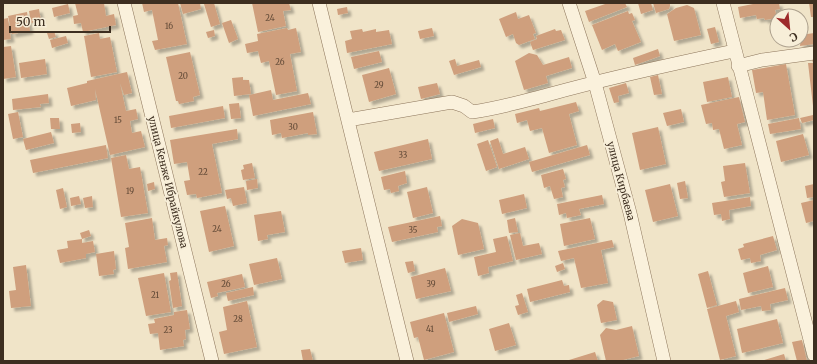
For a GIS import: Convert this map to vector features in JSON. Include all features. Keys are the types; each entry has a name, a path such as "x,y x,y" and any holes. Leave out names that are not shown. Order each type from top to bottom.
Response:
{"street":[{"name":"улица Кенже Ибрайкулова","path":"124,3 212,361"},
{"path":"319,3 407,361"},
{"name":"улица Кирбаева","path":"569,3 595,83 630,213 664,361"},
{"path":"723,3 734,51 766,164 814,355"},
{"path":"348,120 452,102 464,106 472,112 496,109 595,83 734,51"},
{"path":"738,66 762,60 814,53"}],"building":[{"path":"75,3 104,3 106,16 114,14 116,25 83,32 81,23 74,24 73,16 78,15"},
{"path":"142,3 178,3 187,44 155,50 152,41 158,40 152,10 144,12"},
{"path":"180,3 200,3 201,9 183,14"},
{"path":"214,3 220,24 211,27 204,4"},
{"path":"252,3 289,3 291,10 283,11 286,26 258,32"},
{"path":"608,3 625,3 627,7 589,22 585,11"},
{"path":"638,3 651,3 653,10 641,14"},
{"path":"653,3 670,3 670,6 669,9 656,13"},
{"path":"758,3 779,3 780,8 769,8 769,19 765,20 764,18 757,19 756,15 740,18 738,7"},
{"path":"809,3 814,3 814,17 811,17"},
{"path":"68,4 70,13 54,17 52,8"},
{"path":"687,5 694,8 701,35 674,41 667,14 676,8"},
{"path":"347,7 348,13 338,15 337,9"},
{"path":"39,9 41,21 31,23 29,11"},
{"path":"628,11 629,14 632,13 635,20 632,21 641,42 618,51 615,44 602,50 592,25"},
{"path":"27,12 30,31 12,34 8,16"},
{"path":"516,12 518,19 529,15 536,33 533,34 535,39 519,45 516,43 513,34 506,37 499,19"},
{"path":"8,18 11,39 3,40 3,19"},
{"path":"231,20 238,39 229,43 222,23"},
{"path":"715,27 719,42 711,44 707,29"},
{"path":"287,28 288,30 296,28 301,52 290,54 297,91 276,95 269,61 261,63 258,51 247,53 245,44 258,41 257,34"},
{"path":"432,28 434,36 420,39 418,31"},
{"path":"362,29 363,32 376,29 376,32 389,30 392,44 347,53 345,41 352,39 350,31"},
{"path":"555,29 556,31 561,30 565,40 533,50 530,42 537,39 536,36"},
{"path":"214,30 215,36 208,38 206,32"},
{"path":"54,31 56,37 49,39 47,33"},
{"path":"99,33 100,39 110,37 117,72 91,77 84,36"},
{"path":"814,33 814,44 809,45 809,34"},
{"path":"66,36 68,43 52,48 50,40"},
{"path":"11,46 16,77 3,79 3,47"},
{"path":"658,49 660,56 635,65 633,58"},
{"path":"379,51 382,62 354,69 351,57"},
{"path":"190,52 200,95 193,97 194,101 179,104 178,101 176,101 166,57"},
{"path":"529,53 537,55 543,65 569,57 572,68 546,76 548,83 524,90 515,61"},
{"path":"45,59 47,74 21,78 19,63"},
{"path":"455,59 457,66 479,60 481,67 454,75 449,61"},
{"path":"812,59 814,59 813,106 808,63 813,63"},
{"path":"786,64 795,115 767,120 763,92 756,93 752,70"},
{"path":"389,68 396,94 369,102 362,75"},
{"path":"127,72 132,93 124,95 120,83 126,111 136,109 138,119 130,121 132,133 141,131 145,147 110,155 95,89 96,100 71,106 67,88 87,83 87,81"},
{"path":"658,75 662,94 654,95 650,77"},
{"path":"243,77 243,80 249,80 251,94 234,96 232,78"},
{"path":"728,77 732,97 707,102 703,82"},
{"path":"437,83 440,94 421,99 418,87"},
{"path":"626,83 629,93 618,96 619,102 614,103 609,88"},
{"path":"271,90 273,100 308,93 311,104 253,116 249,95"},
{"path":"48,94 49,103 40,104 41,107 13,110 12,99"},
{"path":"739,97 745,122 737,124 742,145 724,149 719,129 713,130 712,123 706,124 701,105"},
{"path":"576,102 579,111 569,114 577,145 549,153 542,128 530,131 527,120 517,123 515,114 539,108 540,111"},
{"path":"239,103 241,118 231,119 229,104"},
{"path":"223,106 225,118 171,128 169,116"},
{"path":"681,109 684,122 667,126 663,113"},
{"path":"18,112 23,137 13,139 8,114"},
{"path":"313,112 317,134 308,135 308,133 282,138 281,133 272,135 270,120"},
{"path":"813,115 814,120 802,123 800,118"},
{"path":"50,118 59,118 60,129 51,129"},
{"path":"799,118 801,129 770,134 768,124"},
{"path":"493,119 495,128 475,133 473,124"},
{"path":"80,123 81,132 72,133 71,124"},
{"path":"658,127 666,164 640,170 632,133"},
{"path":"237,129 238,139 212,144 222,193 197,198 196,194 187,195 184,181 190,180 187,162 174,164 170,140"},
{"path":"51,132 54,143 26,150 23,139"},
{"path":"803,134 809,155 781,162 776,141"},
{"path":"498,138 503,154 525,147 529,159 499,169 490,141"},
{"path":"428,139 432,159 379,171 374,152"},
{"path":"488,140 497,167 486,171 477,144"},
{"path":"106,145 108,158 33,173 30,160"},
{"path":"587,145 590,155 532,172 529,162"},
{"path":"126,155 129,169 140,167 148,213 121,217 111,158"},
{"path":"252,163 255,178 243,180 241,170 244,169 243,165"},
{"path":"745,163 750,193 724,197 721,182 725,181 723,166"},
{"path":"563,169 566,179 563,180 565,187 561,188 563,197 554,199 550,186 544,188 541,175"},
{"path":"405,171 407,183 398,186 399,191 391,193 390,189 384,190 381,177"},
{"path":"257,179 258,188 247,190 246,181"},
{"path":"685,181 688,198 680,199 677,183"},
{"path":"154,182 155,189 148,191 147,184"},
{"path":"670,184 678,216 653,222 645,190"},
{"path":"814,184 814,197 807,198 805,186"},
{"path":"244,187 247,203 233,206 231,198 227,199 225,190"},
{"path":"427,187 433,213 413,218 407,192"},
{"path":"63,188 67,207 60,209 56,190"},
{"path":"524,194 527,208 502,214 499,200"},
{"path":"602,195 604,204 579,209 581,215 567,218 566,213 559,215 557,204"},
{"path":"79,196 81,204 71,206 70,198"},
{"path":"92,196 93,207 85,208 83,198"},
{"path":"750,197 751,206 729,210 730,219 722,221 721,214 714,215 712,203"},
{"path":"814,200 814,221 806,223 801,203"},
{"path":"225,206 234,246 209,252 200,211"},
{"path":"281,211 285,232 267,235 268,239 258,241 254,215"},
{"path":"440,216 442,226 437,227 438,232 392,242 388,227"},
{"path":"152,218 155,240 167,238 168,245 164,246 167,262 128,269 125,248 129,247 125,223"},
{"path":"515,218 518,232 509,233 507,220"},
{"path":"590,218 595,239 564,246 560,224"},
{"path":"462,219 478,223 484,249 458,255 452,226"},
{"path":"89,230 91,236 82,239 80,233"},
{"path":"520,233 523,246 539,243 542,254 516,260 510,235"},
{"path":"507,236 513,261 488,267 489,273 478,276 474,257 496,252 493,239"},
{"path":"773,236 777,250 760,255 761,261 751,263 750,258 741,260 738,249 744,247 743,244"},
{"path":"82,239 82,243 93,241 95,252 86,254 86,258 60,263 57,250 68,248 67,241"},
{"path":"612,240 614,247 601,250 608,283 581,288 574,258 561,261 558,251"},
{"path":"361,248 363,260 345,263 342,251"},
{"path":"114,251 116,269 113,270 114,274 99,276 96,254"},
{"path":"277,258 282,279 254,285 249,264"},
{"path":"413,261 415,271 408,273 405,262"},
{"path":"563,263 565,269 557,272 555,266"},
{"path":"26,265 31,306 11,308 9,291 16,290 13,267"},
{"path":"768,266 773,287 748,293 743,273"},
{"path":"445,268 451,291 416,299 411,277"},
{"path":"708,271 717,305 707,308 698,274"},
{"path":"177,272 182,306 173,308 169,281 171,280 170,273"},
{"path":"164,273 171,312 146,316 138,278"},
{"path":"242,274 245,287 217,293 218,296 211,298 207,282"},
{"path":"562,280 564,286 569,285 570,292 530,302 527,289"},
{"path":"253,287 254,295 228,301 226,293"},
{"path":"785,288 788,300 770,304 771,310 762,311 761,306 741,310 739,299"},
{"path":"522,293 528,312 518,315 515,306 519,305 516,295"},
{"path":"603,300 613,302 617,320 601,323 597,305"},
{"path":"247,301 257,347 224,354 219,332 227,330 223,307"},
{"path":"736,301 739,312 726,316 736,356 720,360 707,309"},
{"path":"476,306 478,314 449,322 447,313"},
{"path":"187,310 190,329 185,330 186,339 183,340 184,346 160,350 158,333 150,334 148,324 155,323 154,319 174,315 174,312"},
{"path":"444,313 454,352 424,360 418,337 414,338 410,322"},
{"path":"777,319 783,343 742,353 737,329"},
{"path":"509,323 516,345 495,351 489,329"},
{"path":"632,326 639,356 619,361 606,361 600,335 606,328 616,330"},
{"path":"802,340 807,361 797,361 792,342"},
{"path":"310,349 313,361 303,361 301,350"},
{"path":"595,352 598,361 569,360"},
{"path":"784,354 786,361 761,361"}]}
